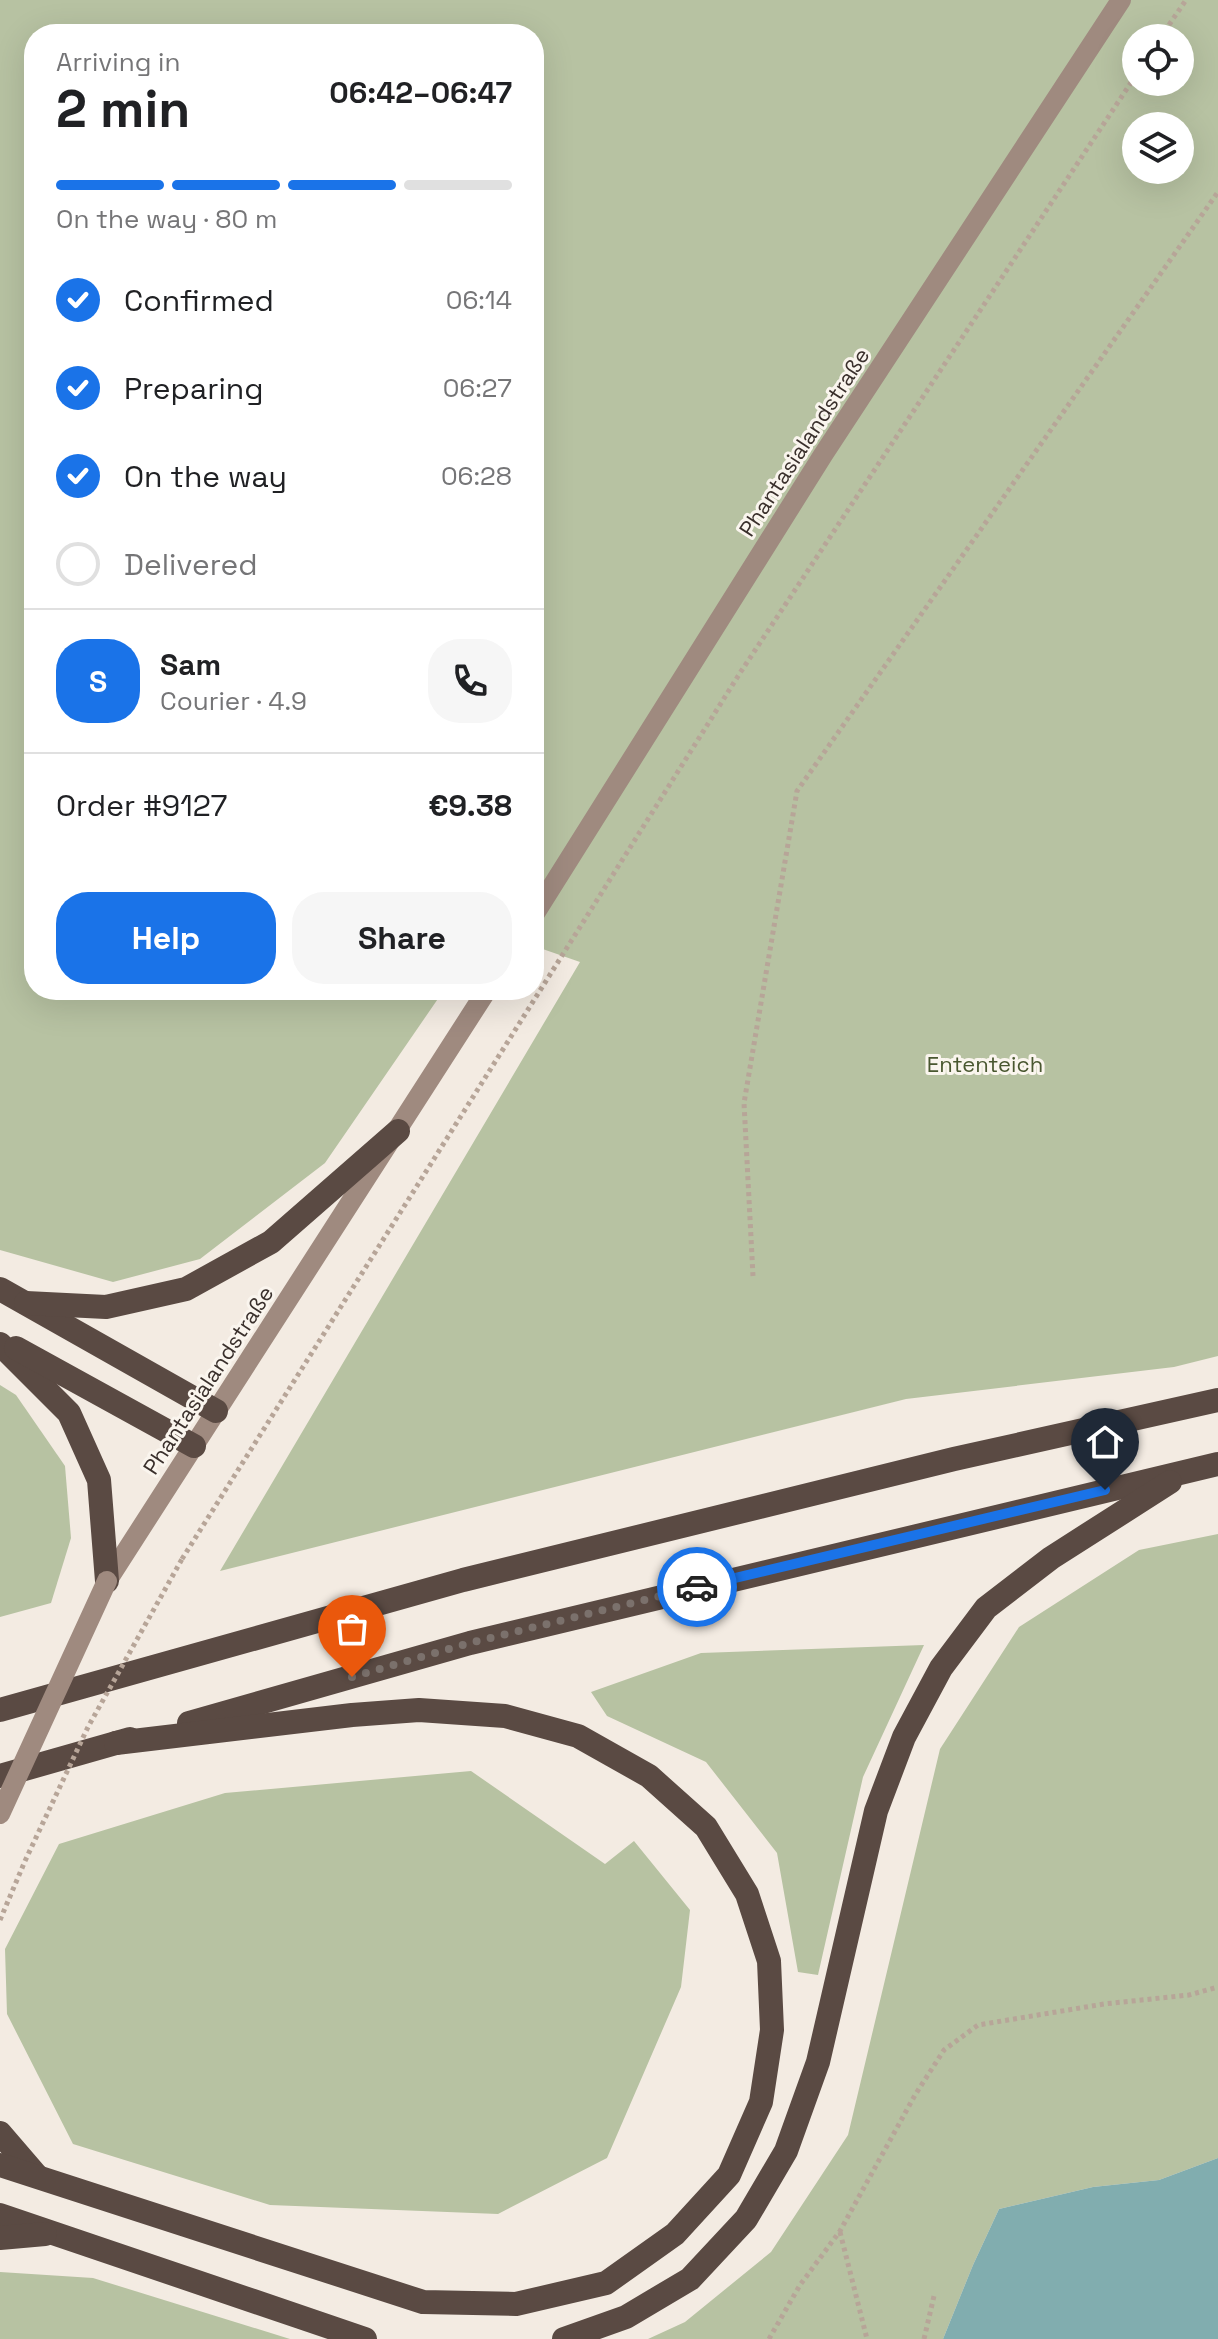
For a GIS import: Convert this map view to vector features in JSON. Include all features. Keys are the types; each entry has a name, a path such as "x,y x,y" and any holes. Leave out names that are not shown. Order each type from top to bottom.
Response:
{"highway":[{"path":"26,1303 106,1307 186,1289 271,1242 398,1131"},
{"path":"0,1289 216,1411"},
{"path":"0,1341 194,1446"},
{"path":"0,1341 69,1413 99,1480 107,1581"},
{"path":"0,1708 478,1576 954,1459 1218,1400"},
{"path":"0,1776 470,1643 1218,1464"},
{"path":"564,2339 626,2317 690,2279 746,2219 786,2151 818,2062 876,1811 904,1737 941,1668 986,1608 1051,1558 1187,1471"},
{"path":"0,2165 423,2302 516,2304 606,2283 675,2234 729,2175 761,2102 772,2030 769,1961 747,1894 706,1827 649,1776 578,1736 505,1716 419,1710 116,1743"},
{"path":"0,2133 37,2176"},
{"path":"0,2215 365,2339"},
{"path":"0,2238 51,2233"}],"main road":[{"name":"Phantasialandstraße","path":"544,899 823,455 1121,0"},
{"name":"Phantasialandstraße","path":"0,1814 107,1581 481,1000"}],"path":[{"path":"1170,24 1186,0"},
{"path":"544,984 740,673 1122,96"},
{"path":"753,1276 744,1103 797,791 1218,192"},
{"path":"0,1920 88,1727 182,1559 534,1000"},
{"path":"769,2339 800,2285 840,2231 915,2095 944,2050 978,2025 1104,2004 1189,1995 1218,1987"},
{"path":"840,2231 867,2339"},
{"path":"924,2339 934,2296"}],"green space":[{"name":"Ententeich","path":"0,0 1218,0 1218,1356 1174,1367 906,1399 220,1571 580,962 544,949 544,24 24,24 24,1000 437,1000 325,1163 200,1259 113,1282 0,1250"},
{"path":"0,1385 16,1395 65,1466 71,1538 51,1603 0,1617"},
{"path":"1218,1534 1218,2158 1159,2180 1093,2187 999,2209 943,2339 648,2339 685,2322 771,2252 848,2135 940,1749 1019,1627 1139,1550"},
{"path":"924,1645 863,1777 818,1975 798,1972 777,1853 706,1762 607,1716 591,1692 701,1653"},
{"path":"471,1771 605,1864 634,1841 690,1910 681,1987 607,2158 498,2214 270,2205 73,2144 7,2014 5,1949 59,1844 225,1793"},
{"path":"0,2272 93,2278 290,2339 0,2339"}],"water":[{"path":"1218,2158 1218,2339 943,2339 999,2209 1093,2187 1159,2180"}],"way so far":[{"path":"352,1677 470,1643 697,1587"}],"route":[{"path":"697,1587 1105,1490"}]}
